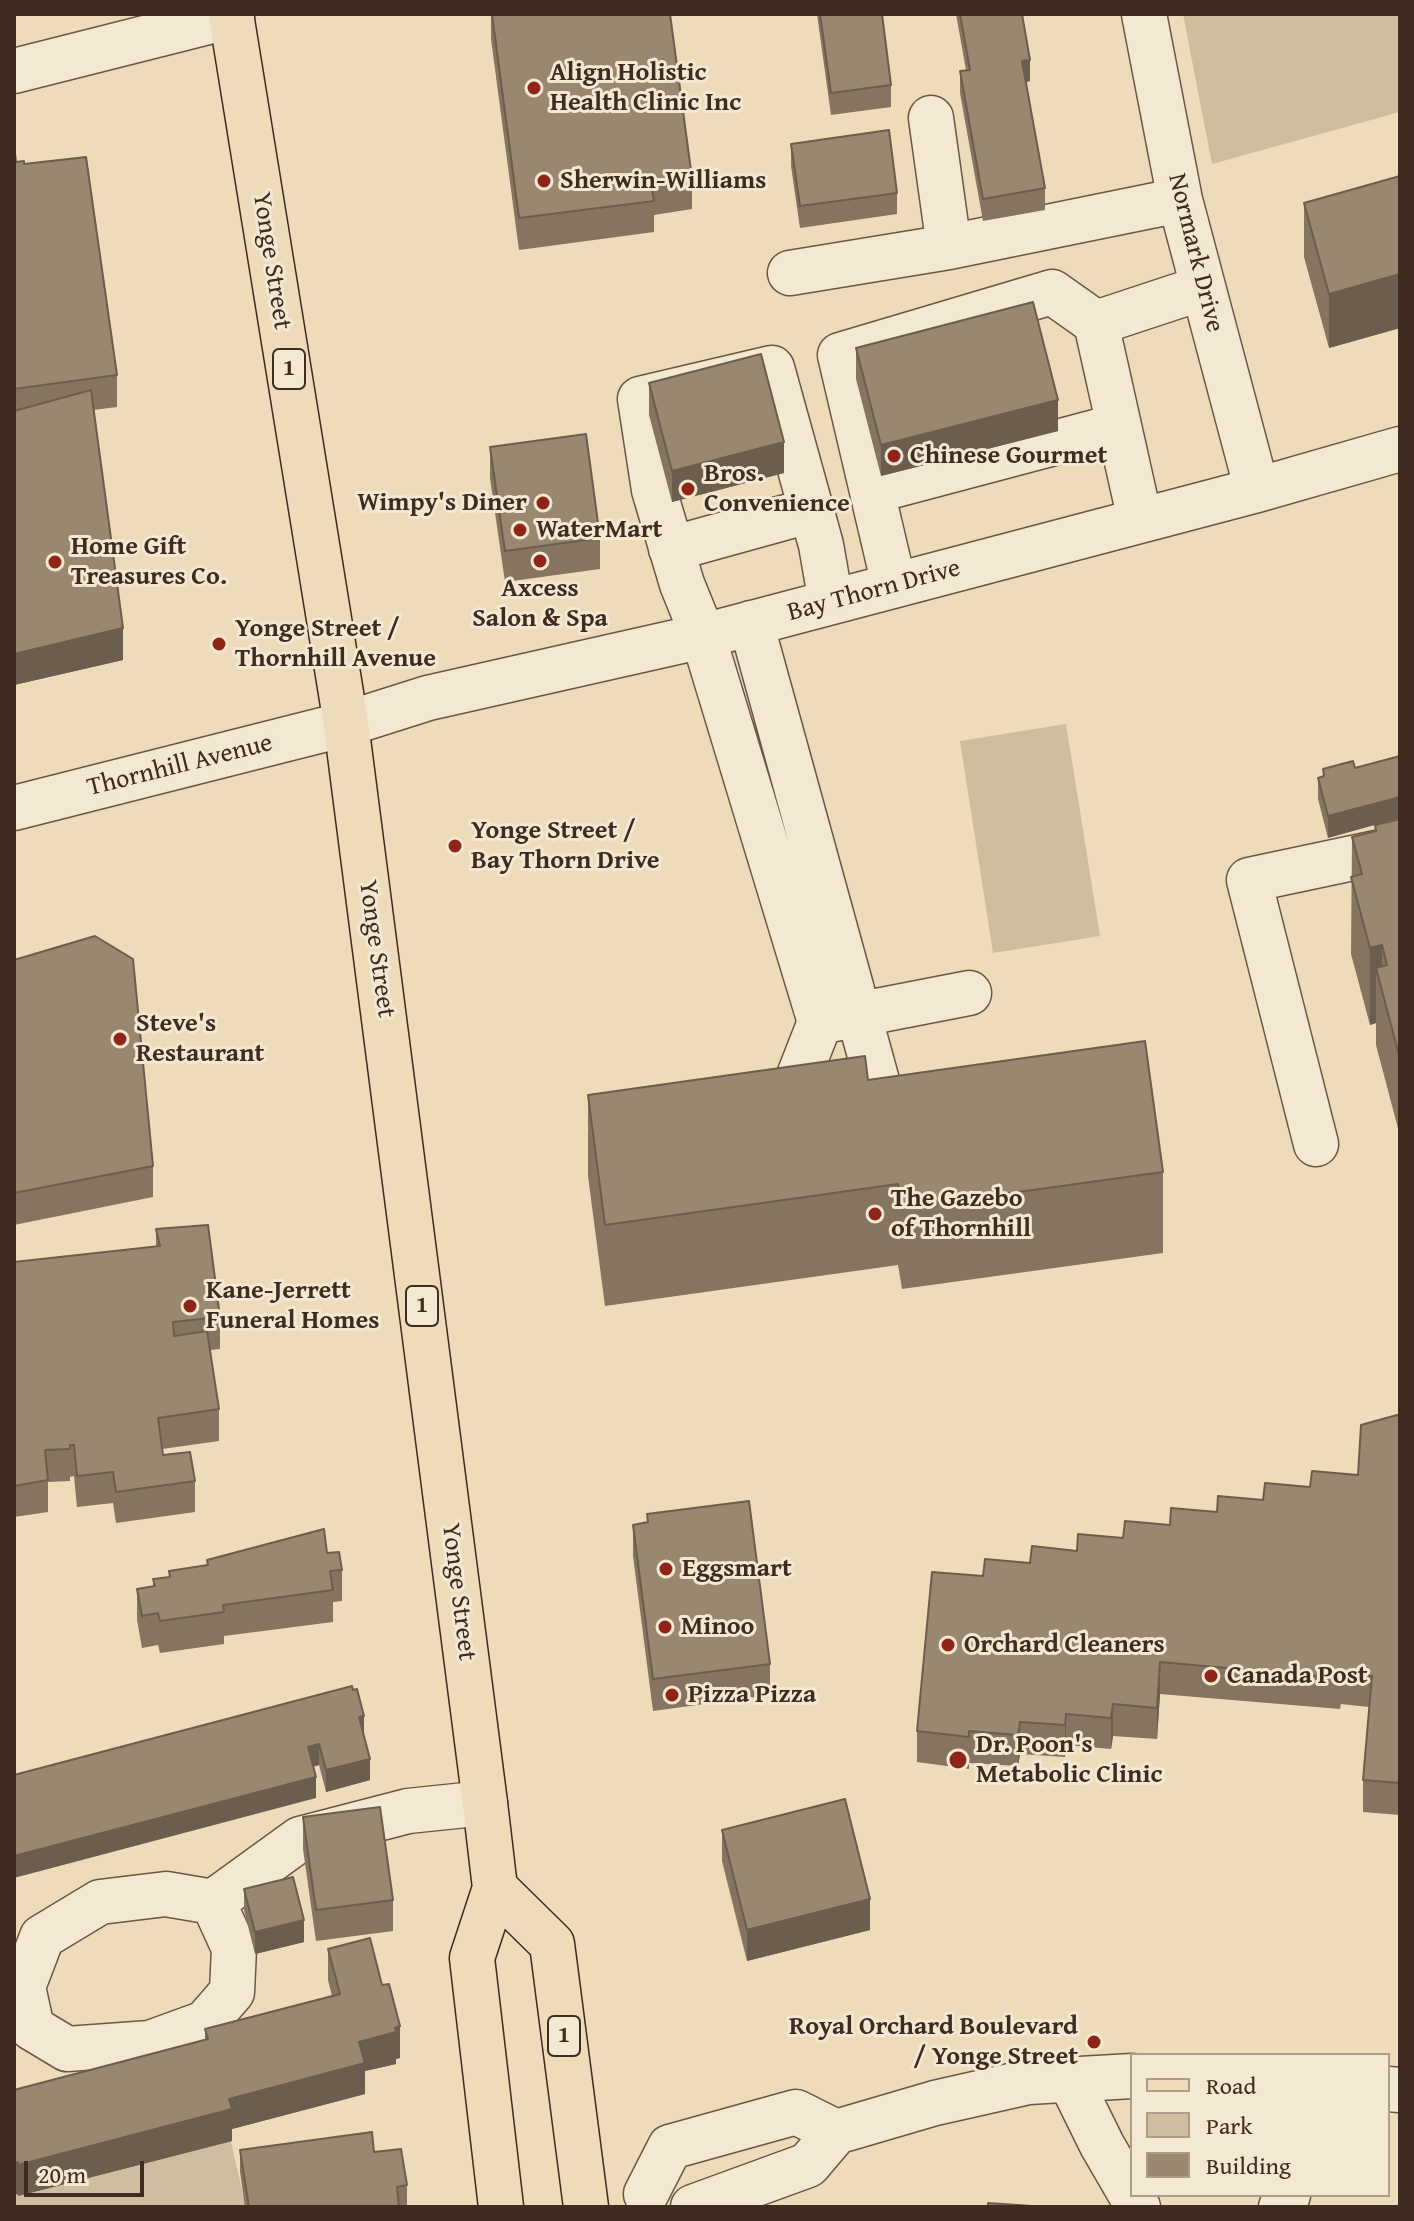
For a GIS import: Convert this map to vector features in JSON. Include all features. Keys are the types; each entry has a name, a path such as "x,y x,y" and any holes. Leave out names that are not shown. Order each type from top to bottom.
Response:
{"main road":[{"name":"Yonge Street","path":"232,15 346,724 485,1803 495,1888 472,1958 501,2207"},
{"name":"1","path":"495,1888 552,1944 586,2207"}],"street":[{"name":"Normark Drive","path":"1144,14 1180,200 1257,490"},
{"path":"14,71 232,15"},
{"path":"931,118 949,247"},
{"path":"790,273 949,247 1180,200"},
{"path":"1096,323 1202,288"},
{"path":"894,585 840,355 1052,292 1096,323 1140,520"},
{"path":"831,602 821,545 772,368 640,399 654,490 682,584 839,1018"},
{"path":"873,491 1118,426"},
{"name":"Bay Thorn Drive","path":"346,724 428,698 703,636 1257,490 1400,449"},
{"path":"671,549 812,510"},
{"path":"751,623 839,1018"},
{"name":"Thornhill Avenue","path":"14,808 346,724"},
{"path":"1316,1144 1249,880 1400,848"},
{"path":"839,1018 969,993"},
{"path":"213,1902 234,1948 232,1992 205,2023 150,2043 67,2049 32,2028 23,1987 42,1937 100,1902 166,1894 213,1902 300,1839 408,1811 485,1803"},
{"path":"693,2207 808,2165 836,2132 950,2099 1028,2082 1130,2076"},
{"path":"1070,2080 1130,2193"},
{"path":"602,2207 664,2201 670,2147 796,2112 836,2132"}],"green space":[{"path":"1183,14 1400,14 1400,112 1212,164"},
{"path":"1066,724 1100,936 993,953 960,741"},
{"path":"230,2138 246,2207 14,2207 14,2195"}],"building":[{"path":"492,14 670,14 692,178 651,184 654,201 519,218"},
{"path":"820,14 882,14 891,85 831,93"},
{"path":"960,14 1022,14 1030,60 1022,61 1045,188 983,199 960,71 970,70"},
{"path":"889,130 897,193 800,206 791,144"},
{"path":"14,145 16,162 24,161 24,164 86,157 117,375 14,389"},
{"path":"1400,176 1400,274 1329,294 1304,203"},
{"path":"1033,302 1058,400 881,445 856,348"},
{"path":"761,354 784,442 672,471 649,383"},
{"path":"91,390 123,628 14,654 14,411"},
{"path":"586,434 600,538 505,551 490,447"},
{"path":"1400,756 1400,797 1328,816 1318,778 1324,776 1323,769 1353,761 1355,768"},
{"path":"1400,819 1400,1059 1376,968 1387,965 1382,945 1370,948 1351,877 1362,874 1352,837 1376,831 1375,825"},
{"path":"95,936 133,959 153,1166 14,1193 14,960"},
{"path":"1145,1041 1163,1172 902,1208 898,1184 605,1225 588,1095 865,1056 868,1080"},
{"path":"208,1225 220,1317 173,1322 174,1336 207,1331 219,1409 158,1418 163,1455 190,1452 195,1481 116,1492 113,1472 77,1476 74,1445 70,1445 70,1449 45,1450 48,1480 14,1486 14,1262 160,1246 156,1229"},
{"path":"1400,1416 1400,1783 1363,1780 1372,1676 1341,1673 1340,1678 1160,1662 1157,1708 1113,1704 1111,1718 1066,1714 1065,1725 1020,1722 1018,1735 969,1731 969,1737 917,1731 932,1572 983,1576 985,1559 1030,1563 1032,1546 1077,1551 1078,1534 1123,1538 1125,1521 1170,1525 1171,1508 1217,1512 1218,1496 1263,1500 1265,1483 1310,1487 1312,1471 1358,1475 1361,1425"},
{"path":"749,1501 770,1664 653,1679 633,1525 648,1522 647,1514"},
{"path":"324,1529 327,1553 339,1552 342,1570 330,1571 333,1590 223,1605 224,1612 160,1621 158,1613 142,1616 137,1589 155,1586 153,1579 170,1577 169,1571 208,1565 207,1560"},
{"path":"352,1686 353,1690 357,1689 364,1716 359,1717 370,1759 326,1770 319,1744 308,1747 316,1777 14,1856 14,1775"},
{"path":"845,1799 870,1899 747,1930 722,1830"},
{"path":"380,1807 393,1900 316,1910 303,1817"},
{"path":"293,1877 304,1920 255,1932 244,1889"},
{"path":"370,1938 382,1985 389,1984 400,2026 395,2028 396,2032 359,2042 365,2063 229,2099 232,2109 18,2165 18,2162 14,2163 14,2090 208,2039 205,2029 340,1994 328,1949"},
{"path":"372,2132 374,2152 401,2149 407,2185 397,2187 399,2207 249,2207 240,2150"},
{"path":"988,2203 1047,2207 988,2207"}],"place":[{"name":"Align Holistic Health Clinic Inc","path":"534,88"},
{"name":"Sherwin-Williams","path":"544,181"},
{"name":"Chinese Gourmet","path":"894,456"},
{"name":"Bros. Convenience","path":"688,489"},
{"name":"Wimpy's Diner","path":"543,503"},
{"name":"WaterMart","path":"520,530"},
{"name":"Axcess Salon & Spa","path":"540,561"},
{"name":"Home Gift Treasures Co.","path":"55,562"},
{"name":"Yonge Street / Thornhill Avenue","path":"219,644"},
{"name":"Yonge Street / Bay Thorn Drive","path":"455,846"},
{"name":"Steve's Restaurant","path":"120,1039"},
{"name":"The Gazebo of Thornhill","path":"875,1214"},
{"name":"Kane-Jerrett Funeral Homes","path":"190,1306"},
{"name":"Eggsmart","path":"666,1569"},
{"name":"Minoo","path":"665,1627"},
{"name":"Orchard Cleaners","path":"948,1645"},
{"name":"Canada Post","path":"1211,1676"},
{"name":"Pizza Pizza","path":"672,1695"},
{"name":"Dr. Poon's Metabolic Clinic","path":"958,1760"},
{"name":"Royal Orchard Boulevard / Yonge Street","path":"1094,2042"}]}
